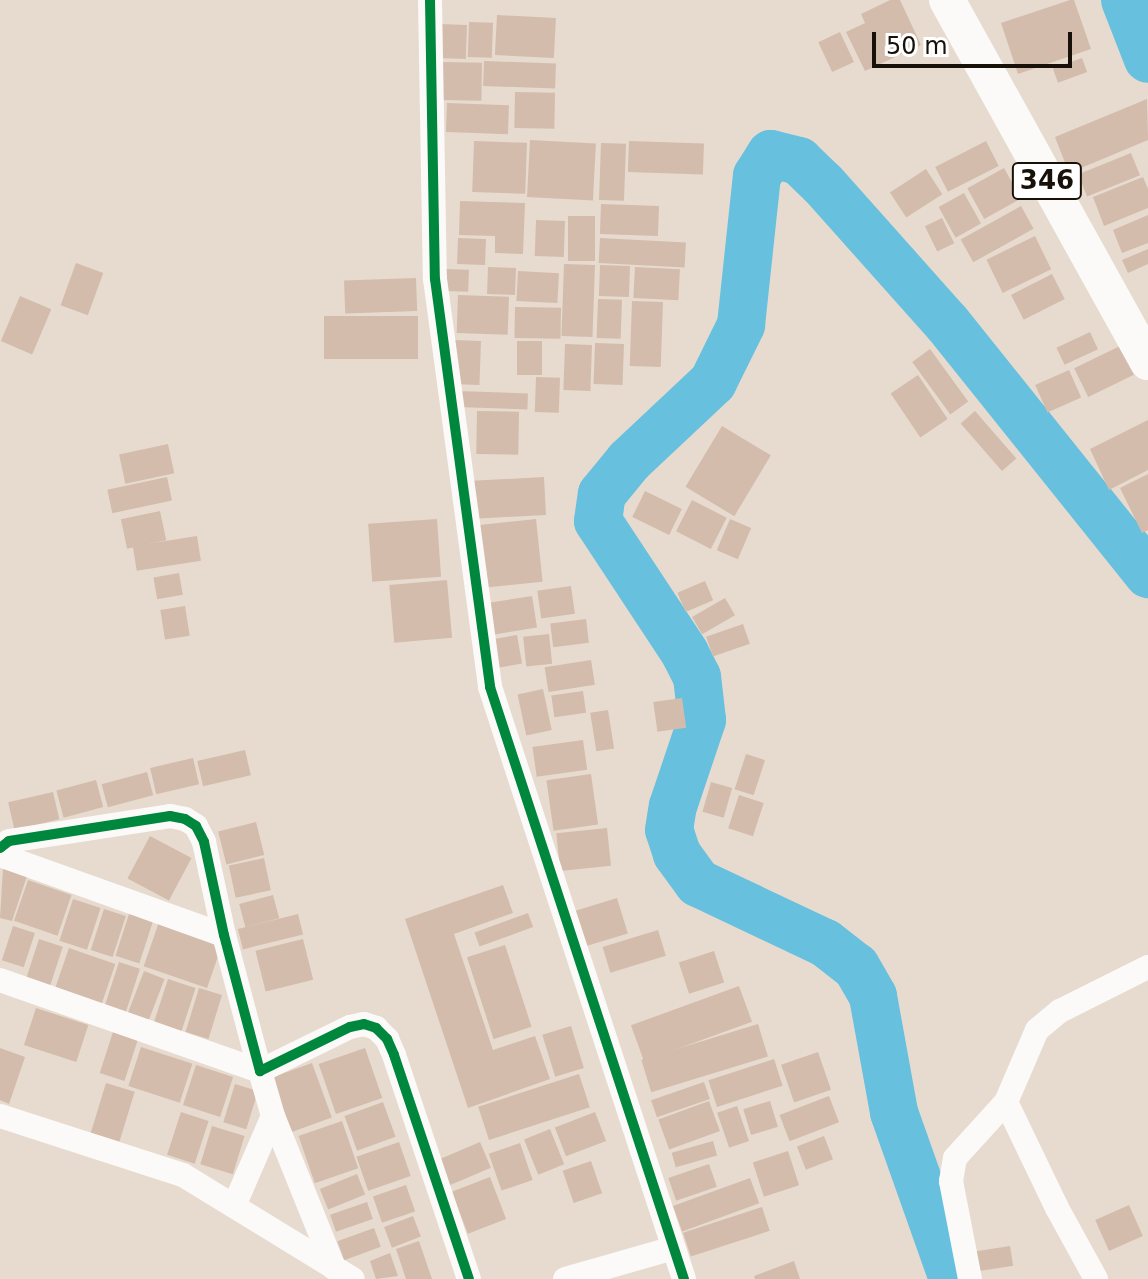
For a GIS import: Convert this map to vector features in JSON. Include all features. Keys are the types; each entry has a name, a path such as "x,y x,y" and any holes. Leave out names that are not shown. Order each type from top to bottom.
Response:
{"main road":[{"name":"346","path":"947,0 1148,362"}],"street":[{"path":"430,0 435,279 490,687 684,1279"},
{"path":"0,848 9,841 170,816 185,819 196,826 204,842 224,935 273,1116 343,1273"},
{"path":"0,855 224,935"},
{"path":"970,1279 951,1181 952,1169 963,1147 1006,1102 1037,1030 1060,1011 1148,967"},
{"path":"0,980 260,1071 350,1027 364,1024 376,1028 387,1039 394,1055 469,1279"},
{"path":"1006,1102 1057,1208 1096,1279"},
{"path":"0,1116 183,1175 343,1273"},
{"path":"234,1206 273,1116"},
{"path":"565,1279 674,1248"}],"building":[{"path":"890,0 900,0 921,45 865,71 846,32 865,23 861,14"},
{"path":"1074,0 1091,49 1018,74 1001,23"},
{"path":"497,15 556,18 554,58 495,55"},
{"path":"469,22 493,23 492,58 468,57"},
{"path":"439,24 467,25 466,59 438,58"},
{"path":"840,32 854,62 832,72 818,42"},
{"path":"1082,58 1087,72 1058,83 1053,69"},
{"path":"484,61 556,64 555,88 483,86"},
{"path":"442,62 482,63 481,101 441,100"},
{"path":"515,92 555,93 554,129 514,128"},
{"path":"1147,99 1148,140 1069,173 1055,137"},
{"path":"447,103 509,105 508,134 446,132"},
{"path":"530,140 596,143 593,200 527,197"},
{"path":"474,141 527,143 525,194 472,192"},
{"path":"629,141 704,144 703,175 628,172"},
{"path":"986,141 999,166 948,192 935,167"},
{"path":"601,143 626,144 624,201 599,200"},
{"path":"1131,153 1140,175 1087,197 1078,174"},
{"path":"1004,168 1021,199 984,219 967,188"},
{"path":"926,169 942,194 906,218 890,192"},
{"path":"1143,177 1148,189 1148,208 1104,226 1093,197"},
{"path":"964,193 981,224 956,238 939,207"},
{"path":"460,201 525,203 523,254 495,253 495,236 459,235"},
{"path":"601,204 659,206 658,236 600,234"},
{"path":"1021,206 1034,229 973,262 961,239"},
{"path":"1148,215 1148,243 1122,253 1113,230"},
{"path":"568,216 595,216 595,261 568,261"},
{"path":"942,218 954,243 937,251 925,226"},
{"path":"536,220 565,221 564,257 535,256"},
{"path":"1035,236 1051,269 1003,293 986,260"},
{"path":"458,238 486,239 485,265 457,264"},
{"path":"600,238 686,243 685,267 599,263"},
{"path":"1148,249 1148,264 1128,273 1122,260"},
{"path":"76,263 103,273 88,315 61,305"},
{"path":"564,264 595,265 592,337 561,336"},
{"path":"600,265 630,266 629,297 599,296"},
{"path":"488,267 516,268 515,295 487,294"},
{"path":"635,267 680,269 678,300 633,298"},
{"path":"445,269 469,270 468,292 444,291"},
{"path":"518,271 559,273 557,303 516,301"},
{"path":"1052,274 1065,299 1024,320 1011,295"},
{"path":"416,278 417,311 345,313 344,281"},
{"path":"458,295 509,297 508,335 457,333"},
{"path":"20,296 51,309 32,354 1,341"},
{"path":"598,299 622,300 621,339 597,338"},
{"path":"632,301 663,302 661,367 630,366"},
{"path":"515,307 561,308 560,339 514,338"},
{"path":"324,316 418,316 418,359 324,359"},
{"path":"1090,332 1098,349 1064,365 1056,348"},
{"path":"454,340 481,341 479,385 452,384"},
{"path":"517,341 542,341 542,375 517,375"},
{"path":"595,343 624,344 623,385 594,384"},
{"path":"565,344 592,345 590,391 563,390"},
{"path":"1120,346 1134,375 1088,397 1074,368"},
{"path":"930,349 968,402 950,415 912,362"},
{"path":"1069,370 1081,397 1047,412 1035,385"},
{"path":"918,375 948,419 920,437 891,393"},
{"path":"536,377 560,378 559,413 535,412"},
{"path":"457,391 528,393 527,409 456,407"},
{"path":"477,411 519,412 518,455 476,454"},
{"path":"975,411 1016,459 1002,471 961,423"},
{"path":"1148,420 1148,470 1109,490 1090,449"},
{"path":"722,426 771,455 734,516 685,487"},
{"path":"168,444 174,473 125,484 119,454"},
{"path":"1148,474 1148,530 1142,533 1120,488"},
{"path":"167,477 172,500 112,513 107,490"},
{"path":"544,477 546,515 470,519 468,481"},
{"path":"645,491 682,509 669,535 632,517"},
{"path":"692,500 727,518 711,549 676,531"},
{"path":"160,511 166,540 127,549 121,519"},
{"path":"437,519 441,577 372,582 368,524"},
{"path":"536,519 543,582 479,588 472,526"},
{"path":"730,519 751,528 738,559 717,550"},
{"path":"197,536 201,561 137,571 133,546"},
{"path":"179,573 183,595 157,599 153,578"},
{"path":"447,580 452,638 394,643 389,585"},
{"path":"705,581 713,600 686,612 677,593"},
{"path":"571,586 575,614 541,618 537,591"},
{"path":"532,596 537,628 488,635 483,604"},
{"path":"725,598 735,615 702,634 692,617"},
{"path":"185,606 190,636 165,640 160,610"},
{"path":"586,619 589,643 553,647 550,623"},
{"path":"743,624 750,644 713,657 706,637"},
{"path":"549,634 552,664 526,667 523,637"},
{"path":"517,635 522,664 496,668 491,640"},
{"path":"591,660 595,685 548,692 545,667"},
{"path":"543,689 552,730 526,735 518,694"},
{"path":"583,691 586,713 554,717 551,695"},
{"path":"682,698 686,728 657,732 653,702"},
{"path":"608,710 614,749 596,751 590,713"},
{"path":"583,740 587,770 537,777 532,747"},
{"path":"245,750 251,775 203,786 197,761"},
{"path":"746,754 765,760 754,795 735,789"},
{"path":"193,758 199,784 156,794 150,768"},
{"path":"147,772 153,795 108,807 102,784"},
{"path":"591,774 598,825 554,831 546,780"},
{"path":"96,780 103,807 64,818 56,791"},
{"path":"711,782 732,788 724,818 702,812"},
{"path":"53,792 59,819 14,830 8,802"},
{"path":"739,795 764,803 753,836 728,828"},
{"path":"256,822 264,855 226,864 218,831"},
{"path":"607,828 611,866 560,871 556,833"},
{"path":"150,836 191,858 169,900 127,878"},
{"path":"264,858 271,890 236,898 229,865"},
{"path":"3,869 27,876 12,921 0,918"},
{"path":"28,880 71,895 57,936 14,921"},
{"path":"503,885 513,913 454,934 493,1050 535,1036 550,1079 468,1108 405,919"},
{"path":"273,895 279,918 245,927 239,904"},
{"path":"617,898 628,933 584,947 573,911"},
{"path":"73,899 101,908 87,950 59,941"},
{"path":"104,909 126,916 113,957 91,950"},
{"path":"130,911 154,919 139,963 115,956"},
{"path":"528,913 533,927 480,947 474,932"},
{"path":"298,914 303,934 243,949 238,929"},
{"path":"160,919 223,941 207,988 144,966"},
{"path":"13,926 35,933 24,967 2,960"},
{"path":"658,930 666,956 610,973 603,947"},
{"path":"39,939 63,947 50,986 26,978"},
{"path":"303,939 313,980 266,992 255,951"},
{"path":"505,945 532,1027 494,1039 467,957"},
{"path":"69,948 115,964 102,1004 55,988"},
{"path":"714,951 724,982 689,994 679,962"},
{"path":"119,962 140,969 126,1013 105,1006"},
{"path":"144,971 165,979 148,1022 128,1014"},
{"path":"168,979 196,988 181,1034 153,1025"},
{"path":"739,986 752,1022 644,1061 631,1025"},
{"path":"199,988 222,995 209,1039 186,1032"},
{"path":"36,1008 88,1025 76,1062 24,1045"},
{"path":"758,1024 768,1057 651,1092 641,1060"},
{"path":"571,1026 584,1068 555,1077 542,1035"},
{"path":"113,1032 138,1040 124,1081 100,1073"},
{"path":"141,1047 192,1064 180,1103 128,1086"},
{"path":"0,1048 25,1057 9,1104 0,1100"},
{"path":"365,1048 382,1098 336,1114 319,1064"},
{"path":"818,1052 831,1090 794,1103 781,1065"},
{"path":"774,1059 783,1086 717,1107 708,1080"},
{"path":"312,1063 332,1118 288,1134 268,1079"},
{"path":"196,1065 233,1077 220,1117 183,1105"},
{"path":"579,1074 590,1107 489,1140 478,1107"},
{"path":"704,1082 710,1099 657,1117 651,1100"},
{"path":"106,1083 135,1092 119,1141 91,1133"},
{"path":"235,1084 258,1091 246,1129 223,1122"},
{"path":"829,1096 839,1122 790,1141 780,1115"},
{"path":"709,1101 720,1131 669,1150 658,1119"},
{"path":"770,1101 778,1127 751,1135 743,1109"},
{"path":"383,1102 396,1137 357,1151 344,1116"},
{"path":"737,1106 749,1141 729,1148 717,1113"},
{"path":"181,1112 209,1121 195,1164 167,1155"},
{"path":"595,1112 606,1141 566,1156 555,1127"},
{"path":"342,1121 358,1168 315,1183 299,1136"},
{"path":"212,1126 245,1136 233,1174 200,1164"},
{"path":"550,1129 564,1164 538,1175 524,1139"},
{"path":"824,1136 833,1159 806,1170 797,1146"},
{"path":"713,1141 717,1155 676,1167 672,1153"},
{"path":"399,1142 411,1176 368,1191 356,1157"},
{"path":"480,1142 491,1168 449,1186 438,1160"},
{"path":"520,1143 533,1180 501,1191 489,1154"},
{"path":"788,1151 799,1185 764,1197 753,1162"},
{"path":"591,1161 602,1193 574,1203 563,1171"},
{"path":"709,1164 717,1187 676,1201 668,1178"},
{"path":"357,1174 365,1194 328,1209 320,1189"},
{"path":"490,1177 506,1219 468,1234 452,1192"},
{"path":"750,1178 759,1203 682,1231 673,1206"},
{"path":"406,1185 415,1211 382,1223 373,1196"},
{"path":"367,1202 373,1219 336,1232 330,1215"},
{"path":"1129,1205 1143,1236 1109,1251 1095,1220"},
{"path":"762,1207 770,1231 691,1256 683,1233"},
{"path":"413,1216 421,1237 392,1248 384,1227"},
{"path":"374,1228 381,1247 344,1260 337,1241"},
{"path":"419,1241 432,1279 406,1279 396,1249"},
{"path":"1010,1246 1013,1266 980,1271 976,1251"},
{"path":"390,1253 398,1276 376,1279 370,1261"},
{"path":"794,1261 800,1279 755,1279 754,1276"}],"waterway":[{"path":"1125,0 1148,59"},
{"path":"953,1279 894,1112 873,996 856,967 825,943 698,883 677,854 669,830 673,806 702,720 697,677 685,653 598,521 602,494 629,461 713,382 741,325 757,176 771,154 799,161 823,184 947,323 1148,574"}],"cycle path":[{"path":"430,0 435,279 490,687 684,1279"},
{"path":"0,848 9,841 170,816 185,819 196,826 204,842 224,935 260,1071 350,1027 364,1024 376,1028 387,1039 394,1055 469,1279"}]}
